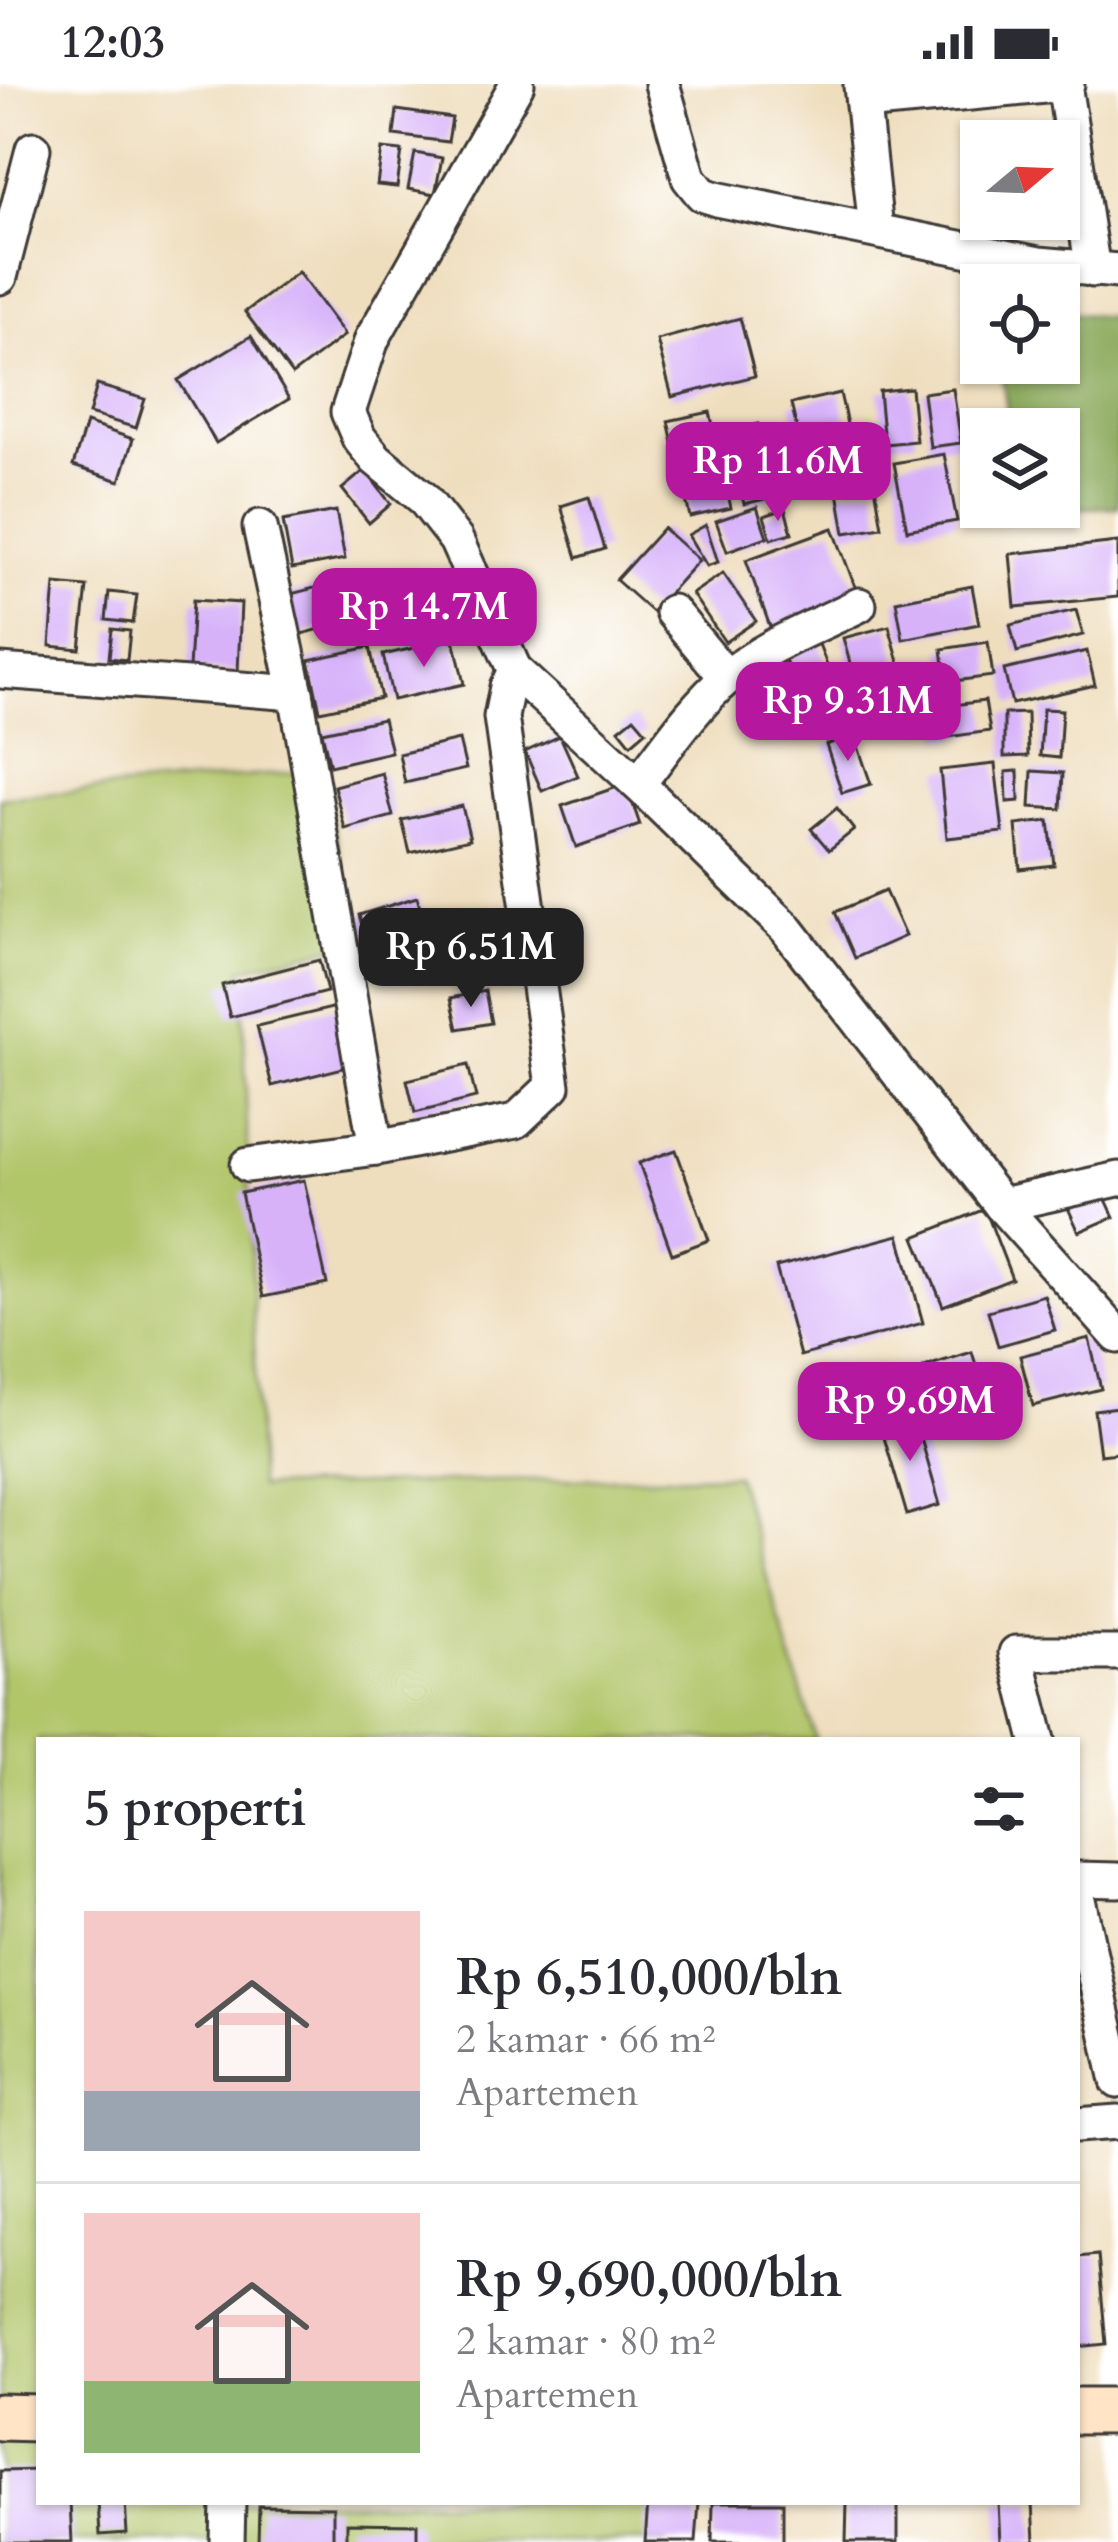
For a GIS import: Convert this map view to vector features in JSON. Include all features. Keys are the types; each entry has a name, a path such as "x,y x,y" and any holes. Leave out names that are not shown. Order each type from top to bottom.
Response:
{"street":[{"path":"518,84 372,339 348,412 359,438 422,498 456,540 515,671 786,928 1001,1205 1118,1336"},
{"path":"662,84 689,178 702,194 734,205 1039,264 1106,271 1066,84 862,93 876,230"},
{"path":"0,277 33,149"},
{"path":"260,527 296,693 376,1148"},
{"path":"638,784 727,677 859,605"},
{"path":"672,612 727,677"},
{"path":"0,671 296,693"},
{"path":"248,1165 376,1148 516,1121 553,1086 501,717 515,671"},
{"path":"1001,1205 1118,1179"},
{"path":"1037,1737 1016,1653 1118,1653"},
{"path":"1080,1880 1118,1880"},
{"path":"1080,1908 1118,2081"},
{"path":"1080,2125 1118,2122"},
{"path":"1080,2411 1118,2411"},
{"path":"0,2417 36,2418"},
{"path":"227,2542 228,2505"}],"green space":[{"path":"1080,314 1118,318 1118,507 1080,508 1080,408 1007,408 1003,384 1080,384"},
{"path":"321,770 360,941 242,969 259,1487 736,1475 815,1737 36,1737 36,2505 664,2505 665,2542 0,2542 0,798"}],"building":[{"path":"397,110 452,118 448,142 394,135"},
{"path":"382,149 402,151 397,187 377,185"},
{"path":"415,153 442,158 435,194 408,189"},
{"path":"298,272 345,335 292,375 245,312"},
{"path":"740,318 755,376 672,397 657,340"},
{"path":"251,336 289,399 216,443 178,380"},
{"path":"97,385 145,399 136,428 89,414"},
{"path":"911,388 916,441 884,444 879,391"},
{"path":"953,389 960,443 930,447 923,393"},
{"path":"840,393 855,460 807,471 791,404"},
{"path":"710,412 731,508 690,517 668,421"},
{"path":"86,423 133,439 120,481 73,466"},
{"path":"758,424 778,496 744,504 725,432"},
{"path":"944,454 957,521 907,530 894,463"},
{"path":"365,470 391,504 369,523 342,489"},
{"path":"875,486 882,527 845,533 838,492"},
{"path":"589,497 605,549 577,558 561,506"},
{"path":"757,507 767,537 727,551 716,521"},
{"path":"785,509 792,533 771,539 764,516"},
{"path":"336,511 345,559 292,569 283,521"},
{"path":"706,525 718,562 707,566 688,535"},
{"path":"663,528 699,560 652,612 616,580"},
{"path":"833,528 860,600 772,632 746,560"},
{"path":"1118,542 1118,597 1015,607 1010,554"},
{"path":"723,573 756,621 725,642 692,594"},
{"path":"345,580 355,620 298,635 287,595"},
{"path":"55,584 87,587 80,649 50,646"},
{"path":"972,586 979,624 903,639 896,601"},
{"path":"109,592 137,595 133,623 106,620"},
{"path":"193,600 241,603 238,672 189,669"},
{"path":"1076,610 1083,635 1017,652 1010,625"},
{"path":"889,626 910,701 864,713 843,638"},
{"path":"112,629 130,631 127,660 109,658"},
{"path":"815,634 831,675 796,689 780,647"},
{"path":"454,639 464,684 393,700 383,655"},
{"path":"988,642 993,676 946,682 942,649"},
{"path":"370,647 381,698 320,711 309,660"},
{"path":"1087,651 1095,685 1012,704 1004,670"},
{"path":"836,690 847,719 818,732 806,703"},
{"path":"985,701 990,731 941,738 937,707"},
{"path":"1043,709 1062,710 1059,758 1040,756"},
{"path":"1027,713 1028,756 1004,757 1004,714"},
{"path":"634,717 646,731 631,744 619,729"},
{"path":"383,719 391,752 330,766 322,732"},
{"path":"854,735 871,784 842,793 826,745"},
{"path":"560,736 578,776 542,791 525,752"},
{"path":"459,740 466,769 405,783 399,754"},
{"path":"995,764 1003,832 947,838 940,770"},
{"path":"1018,771 1019,801 1007,802 1006,772"},
{"path":"1032,771 1063,773 1061,809 1030,807"},
{"path":"382,773 393,816 345,829 334,786"},
{"path":"626,784 640,825 576,847 562,806"},
{"path":"462,806 470,839 410,853 402,820"},
{"path":"837,808 854,830 829,850 811,829"},
{"path":"1049,821 1054,865 1020,869 1016,825"},
{"path":"885,891 905,936 855,958 835,912"},
{"path":"417,897 428,934 370,952 359,915"},
{"path":"492,945 498,968 449,981 443,959"},
{"path":"319,960 327,992 230,1017 222,985"},
{"path":"485,991 491,1023 458,1029 451,998"},
{"path":"336,1007 351,1066 272,1086 257,1026"},
{"path":"468,1065 476,1098 415,1113 407,1080"},
{"path":"676,1150 709,1240 672,1254 639,1163"},
{"path":"304,1180 327,1284 263,1297 241,1193"},
{"path":"1098,1182 1114,1217 1079,1232 1063,1197"},
{"path":"985,1209 1012,1279 943,1306 915,1237"},
{"path":"899,1235 923,1323 800,1356 776,1267"},
{"path":"1044,1295 1055,1330 998,1346 988,1311"},
{"path":"1089,1338 1101,1389 1033,1406 1020,1356"},
{"path":"972,1352 988,1405 940,1419 924,1367"},
{"path":"1118,1407 1118,1453 1100,1455 1094,1410"},
{"path":"914,1414 940,1505 907,1515 880,1424"},
{"path":"1098,2255 1106,2344 1080,2347 1080,2257"},
{"path":"36,2470 36,2505 70,2505 72,2542 0,2542 0,2471"},
{"path":"98,2505 125,2505 127,2533 100,2535"},
{"path":"648,2505 699,2505 696,2542 645,2542"},
{"path":"713,2505 783,2505 783,2542 712,2542"},
{"path":"847,2505 898,2505 898,2542 846,2542"},
{"path":"998,2505 1033,2505 1035,2542 1000,2542"},
{"path":"259,2506 333,2507 333,2542 258,2542"},
{"path":"347,2523 417,2524 417,2542 347,2542"}]}
